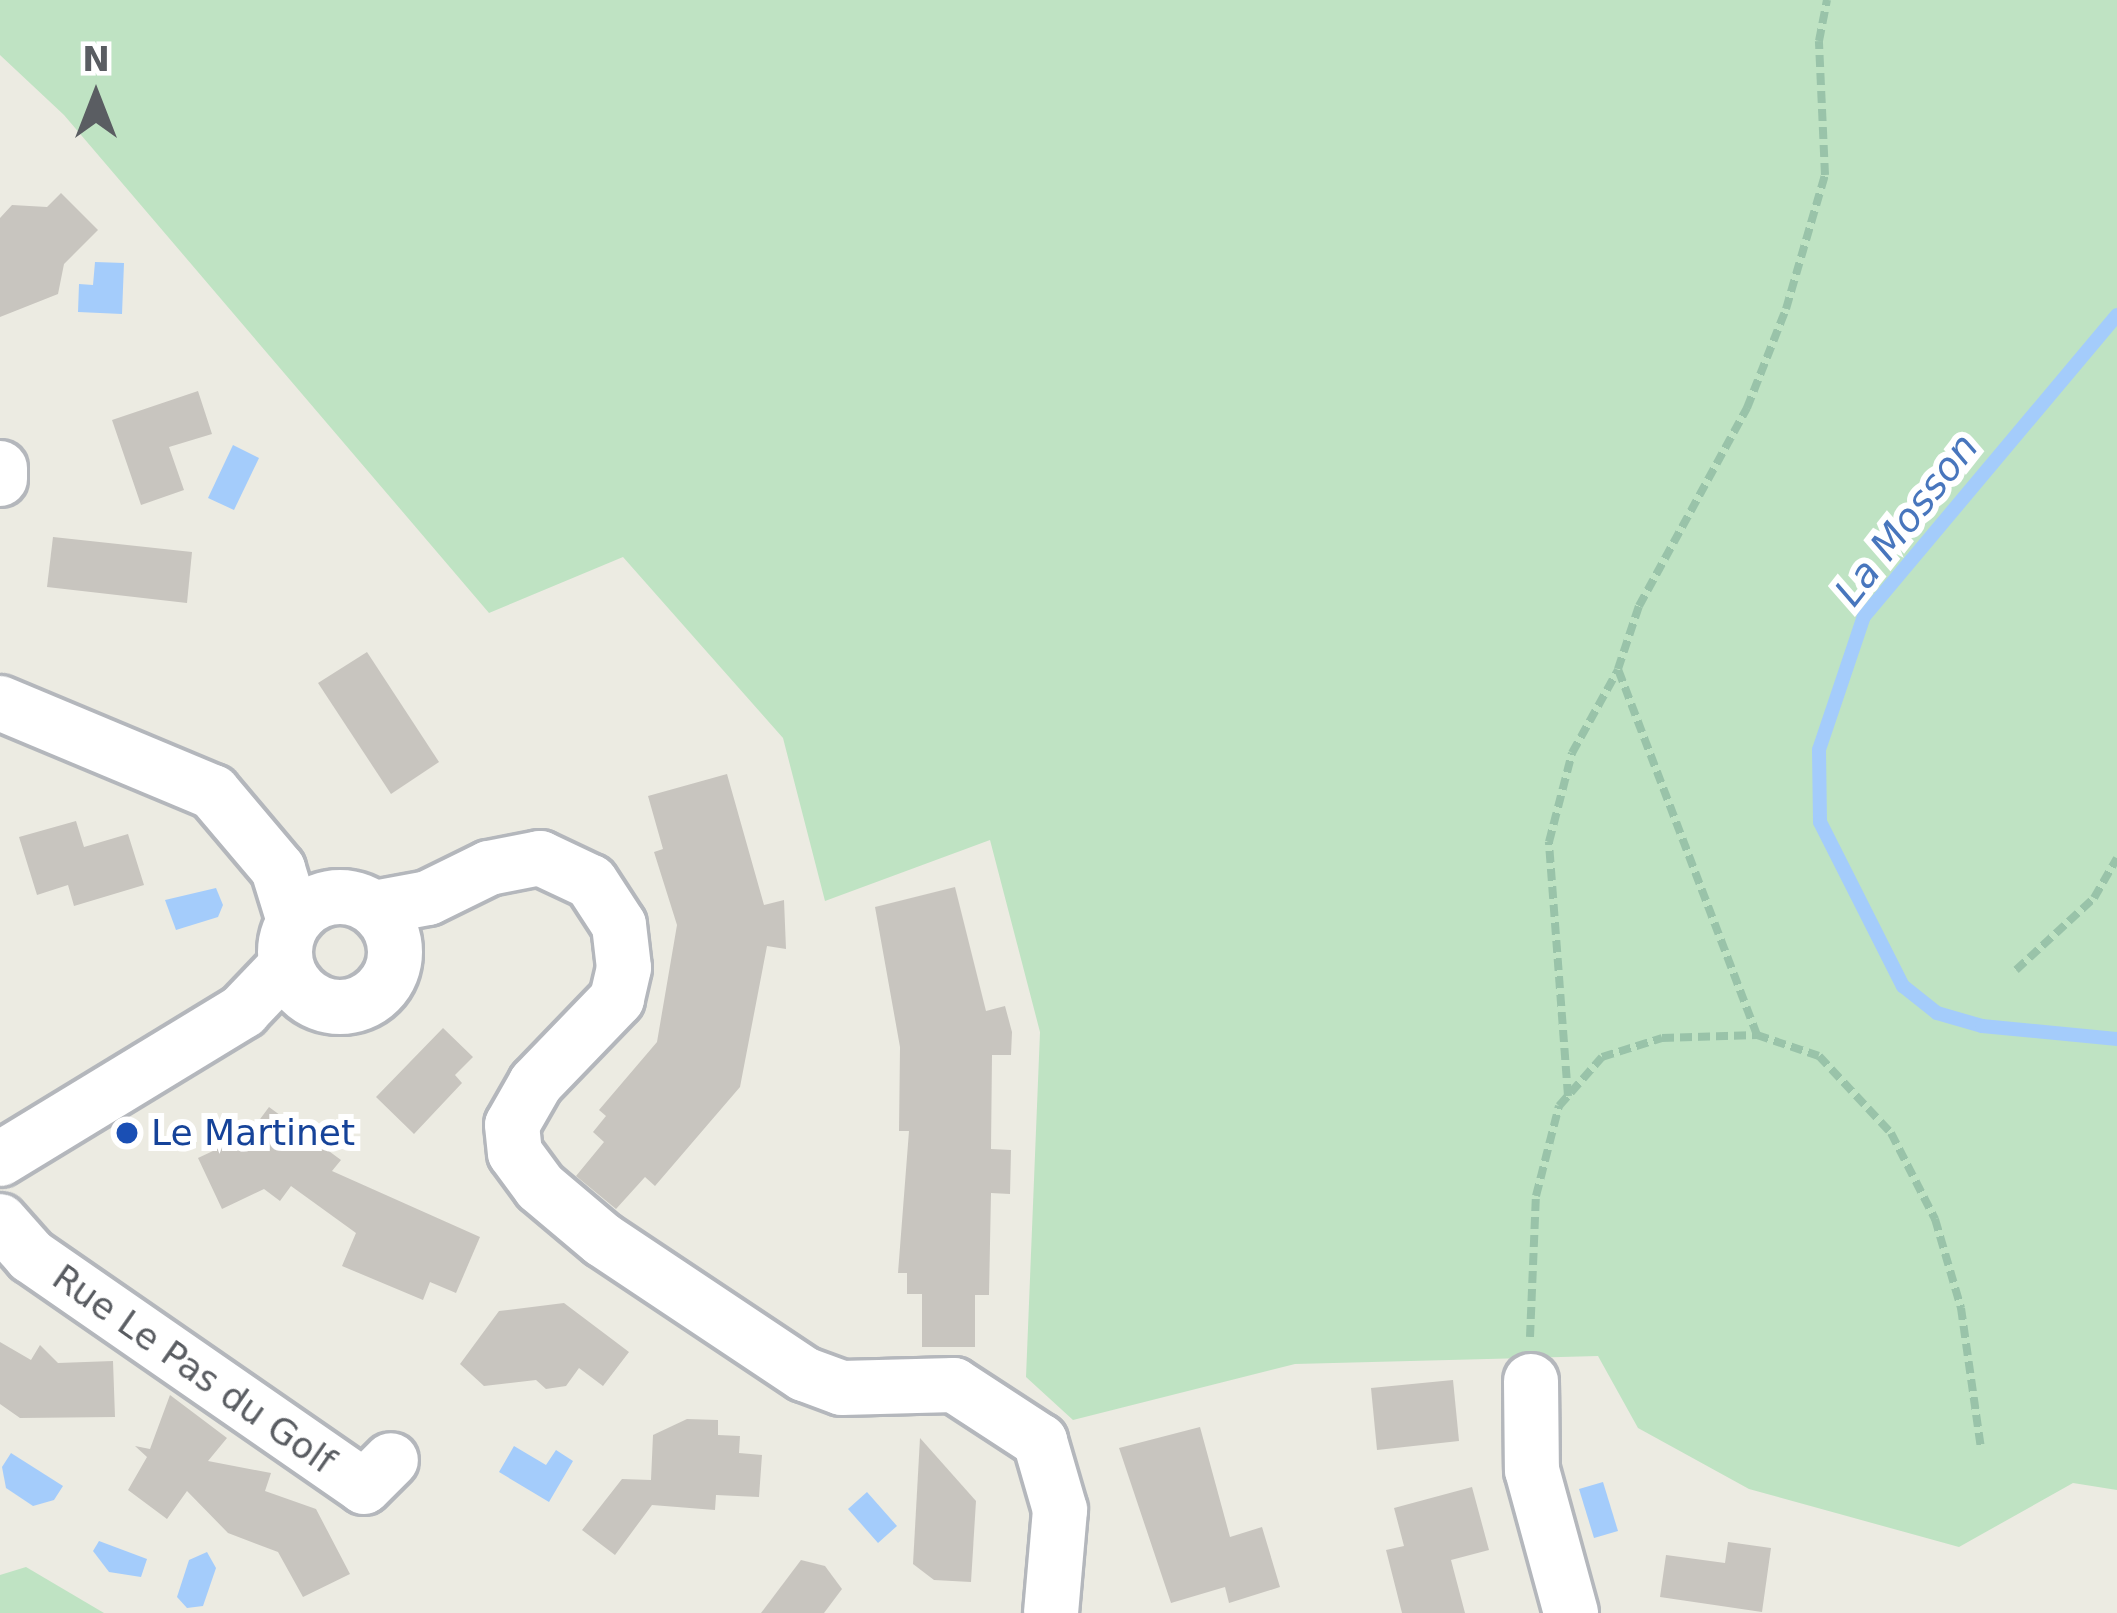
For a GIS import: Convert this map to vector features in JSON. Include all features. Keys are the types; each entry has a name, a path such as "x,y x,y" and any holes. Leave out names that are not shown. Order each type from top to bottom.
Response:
{"street":[{"path":"0,468 0,479"},
{"path":"0,703 213,792 297,930 336,1007 370,998 392,972 398,914"},
{"path":"0,1159 242,1011 297,930 398,914 489,868 540,858 591,882 619,925 624,968 617,999 536,1083 512,1125 515,1153 540,1187 603,1240 804,1374 842,1388 954,1385 1040,1441 1060,1510 1051,1613"},
{"name":"Rue Le Pas du Golf","path":"0,1221 31,1256 364,1486 391,1460"},
{"path":"1531,1381 1532,1470 1570,1613"}],"path":[{"path":"1531,1381 1536,1196 1568,1096 1549,842 1572,753 1618,669 1639,605 1747,408 1786,309 1825,175 1819,41 1827,0"},
{"path":"1618,669 1757,1035"},
{"path":"2016,970 2094,898 2117,858"},
{"path":"1568,1096 1602,1058 1662,1038 1757,1035 1819,1056 1891,1133 1935,1219 1961,1308 1981,1449"}],"green space":[{"path":"0,0 2117,0 2117,1490 2073,1483 1959,1547 1749,1489 1638,1428 1598,1356 1295,1364 1073,1420 1026,1377 1040,1032 990,840 825,901 783,738 623,557 489,613 64,115 0,55"},
{"path":"26,1567 104,1613 0,1613 0,1575"}],"water":[{"path":"95,262 124,263 122,314 78,312 79,284 93,285"},
{"path":"233,445 259,458 234,510 208,498"},
{"path":"216,888 223,905 218,917 176,930 165,900"},
{"path":"514,1446 546,1465 556,1450 573,1461 549,1502 499,1472"},
{"path":"11,1453 63,1486 54,1500 33,1506 6,1488 2,1467"},
{"path":"1603,1482 1618,1531 1594,1538 1579,1489"},
{"path":"867,1492 897,1526 878,1543 848,1509"},
{"path":"99,1541 147,1559 141,1577 109,1572 93,1551"},
{"path":"207,1552 216,1568 203,1606 187,1608 177,1597 189,1560"}],"building":[{"path":"61,193 98,230 64,264 58,294 0,317 0,218 12,205 47,207"},
{"path":"198,391 212,434 169,447 184,490 141,505 112,420"},
{"path":"53,537 192,552 187,603 47,587"},
{"path":"367,652 439,762 391,794 318,683"},
{"path":"727,774 764,905 784,900 786,949 767,946 740,1087 655,1186 645,1177 616,1209 576,1176 604,1142 593,1132 606,1116 599,1110 657,1042 677,925 654,852 663,849 648,796"},
{"path":"76,821 84,847 128,834 144,885 74,906 68,885 37,895 19,837"},
{"path":"955,887 986,1011 1005,1006 1012,1032 1011,1055 992,1055 991,1149 1011,1150 1010,1194 991,1193 989,1295 975,1295 975,1347 922,1347 922,1294 907,1294 907,1273 898,1273 909,1131 899,1131 900,1047 875,907"},
{"path":"443,1028 473,1057 455,1075 462,1083 414,1134 376,1097"},
{"path":"269,1107 341,1160 332,1171 480,1237 456,1293 430,1282 423,1300 342,1266 356,1233 291,1186 280,1201 264,1189 222,1209 198,1158 249,1134"},
{"path":"564,1303 629,1352 603,1386 579,1368 566,1386 546,1389 536,1380 484,1386 460,1364 499,1311"},
{"path":"0,1342 31,1360 40,1345 58,1363 113,1361 115,1417 20,1418 0,1404"},
{"path":"1453,1380 1459,1441 1377,1450 1371,1388"},
{"path":"170,1395 227,1438 208,1461 271,1473 265,1491 316,1509 350,1574 303,1597 278,1552 228,1533 187,1491 167,1519 128,1490 147,1457 135,1446 150,1449"},
{"path":"687,1419 718,1420 718,1435 740,1436 739,1453 762,1455 759,1497 716,1495 715,1510 652,1505 615,1555 582,1530 622,1479 651,1480 653,1435"},
{"path":"1200,1427 1230,1537 1262,1527 1280,1587 1229,1603 1225,1587 1171,1603 1119,1448"},
{"path":"920,1438 976,1501 971,1582 934,1580 913,1564"},
{"path":"1472,1487 1489,1550 1451,1560 1465,1613 1402,1613 1386,1550 1404,1546 1394,1508"},
{"path":"1728,1542 1771,1548 1762,1612 1660,1597 1666,1555 1725,1563"},
{"path":"801,1560 825,1566 842,1589 824,1613 761,1613"}],"waterway":[{"name":"La Mosson","path":"2117,315 1864,616 1819,750 1820,822 1903,986 1937,1013 1982,1026 2117,1039"}],"place":[{"name":"Le Martinet","path":"127,1133"}]}
